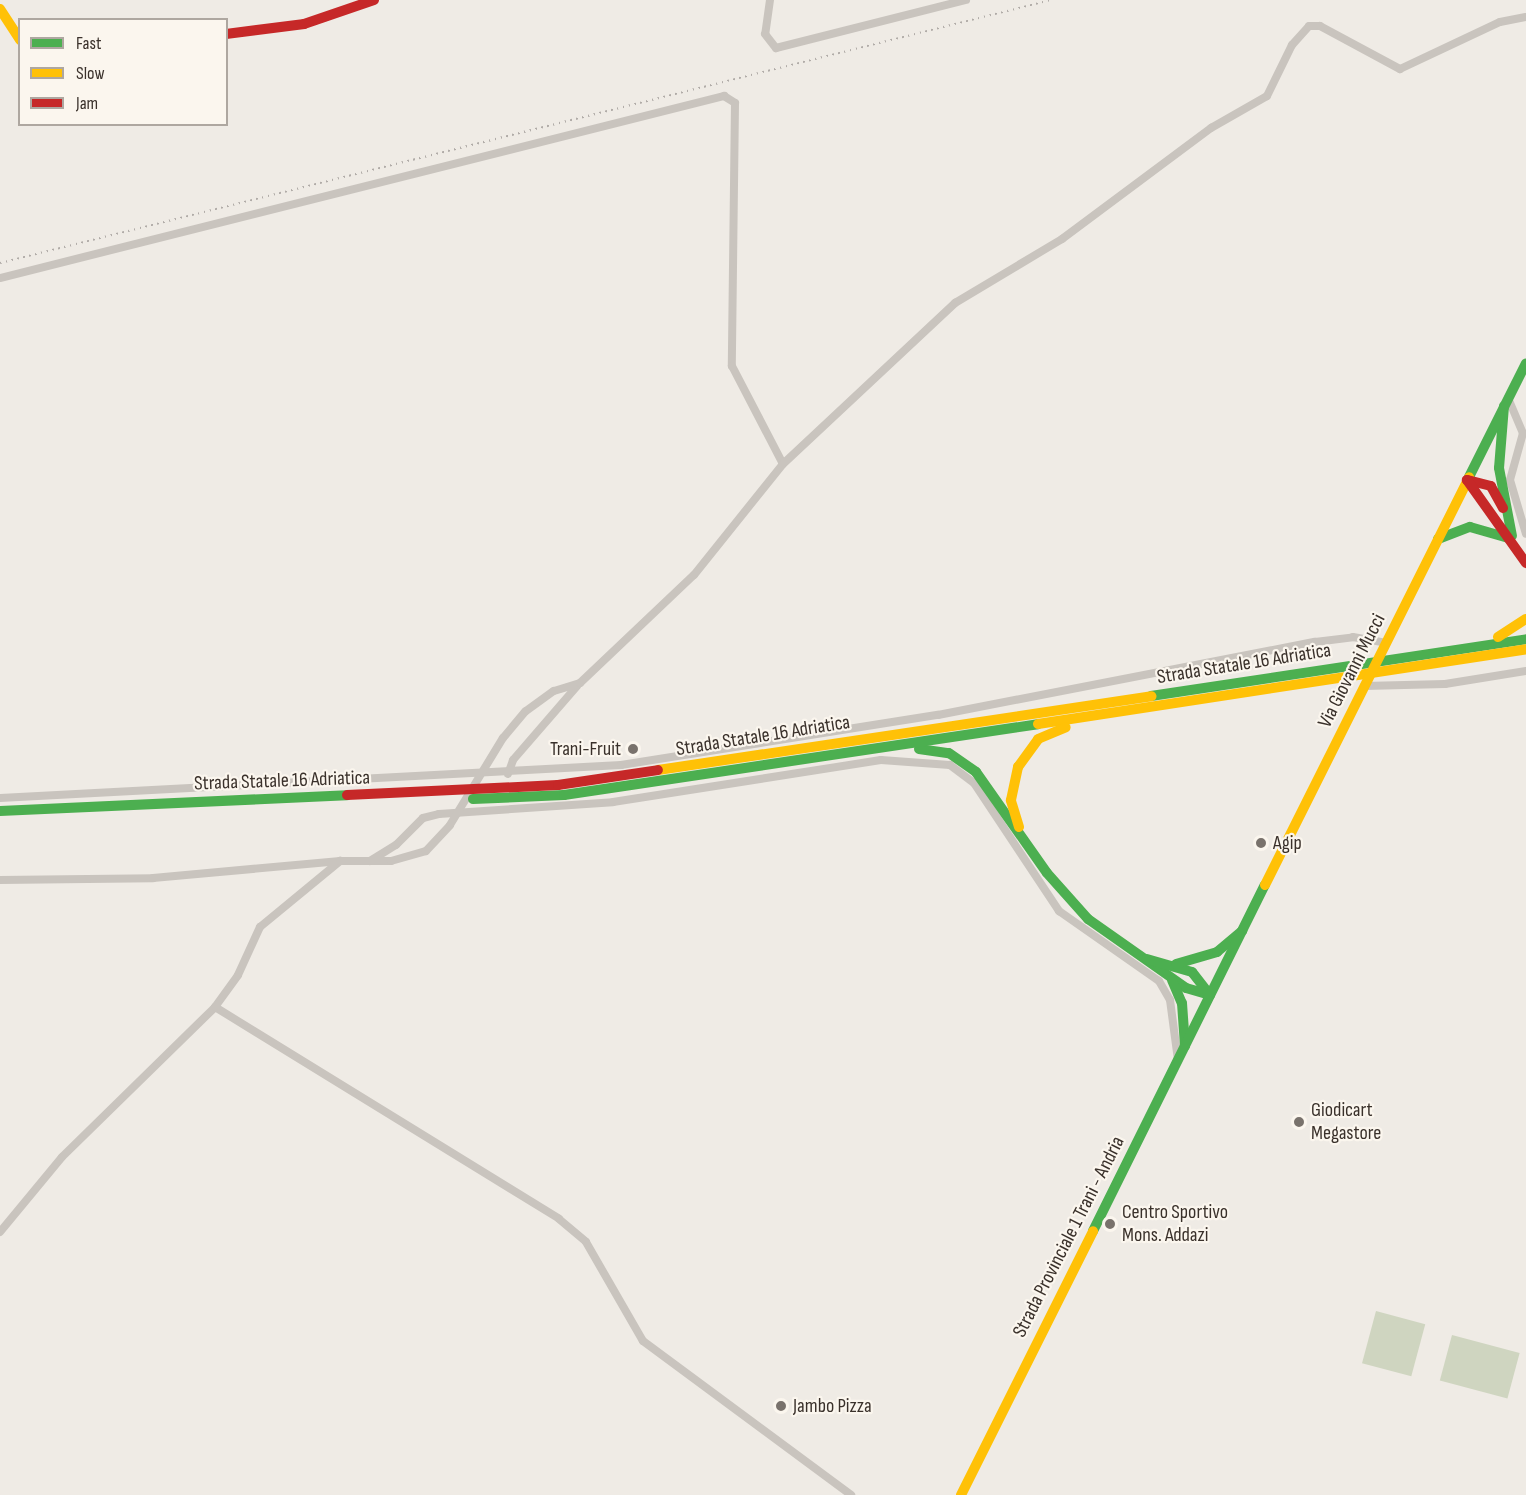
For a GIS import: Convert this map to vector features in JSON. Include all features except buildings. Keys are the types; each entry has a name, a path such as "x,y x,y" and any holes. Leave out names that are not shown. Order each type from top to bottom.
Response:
{"main road":[{"path":"228,34 320,21 374,0"},
{"path":"0,9 18,37"},
{"name":"Via Giovanni Mucci","path":"1210,995 1526,363"},
{"path":"1506,402 1499,468 1503,508 1513,543"},
{"path":"1467,480 1491,486 1503,508"},
{"path":"1467,480 1526,563"},
{"path":"1438,539 1470,527 1513,543"},
{"path":"1427,659 1506,635 1526,620"},
{"name":"Strada Statale 16 Adriatica","path":"0,811 558,785 1355,670 1427,659 1526,639"},
{"name":"Strada Statale 16 Adriatica","path":"1427,659 1526,649"},
{"name":"Strada Statale 16 Adriatica","path":"0,818 564,795 1179,702 1355,670"},
{"path":"1022,838 1013,784 1026,751 1038,739 1071,725 1179,702"},
{"path":"863,751 949,753 976,772 1022,838 1088,919 1193,992 1210,995"},
{"path":"1168,964 1197,962 1242,931"},
{"path":"1147,958 1200,977 1210,995"},
{"path":"1169,976 1182,1003 1185,1046"},
{"name":"Strada Provinciale 1 Trani - Andria","path":"961,1495 1210,995"}],"street":[{"path":"770,0 765,34 776,48 931,4 966,0"},
{"path":"508,774 513,760 580,683 694,575 783,464 955,303 1062,239 1211,128 1267,96 1292,45 1309,26 1320,26 1400,69 1500,22 1526,16"},
{"path":"0,278 724,96 735,103 732,366 783,464"},
{"path":"1506,402 1523,433 1510,480 1526,534"},
{"path":"0,798 508,774 621,765 938,716 1315,642 1353,637 1386,644"},
{"path":"1364,686 1445,684 1526,671"},
{"path":"0,880 164,878 340,861 369,861 426,851 450,825 486,764 533,705 580,683"},
{"path":"369,861 396,845 423,818 439,814 613,802 881,759 950,765 974,783 1059,911 1159,981 1170,1000 1178,1060"},
{"path":"0,1232 62,1157 214,1006 238,975 260,927 340,861"},
{"path":"214,1006 560,1219 586,1242 643,1341 851,1495"}],"green space":[{"path":"1376,1311 1425,1324 1411,1376 1362,1363"},
{"path":"1452,1335 1520,1353 1507,1399 1440,1380"}],"railway":[{"path":"0,263 1051,0"}],"traffic: fast":[{"path":"1469,477 1526,363"},
{"path":"1504,406 1499,468 1512,536"},
{"path":"1438,539 1470,527 1508,538"},
{"path":"1151,696 1526,639"},
{"path":"473,799 564,795 1038,724"},
{"path":"919,749 949,753 976,772 1047,873 1088,919 1186,988 1210,995 1192,972 1147,959"},
{"path":"0,811 347,795"},
{"path":"1093,1231 1265,885"},
{"path":"1176,964 1217,952 1242,931"},
{"path":"1172,980 1182,1003 1185,1046"}],"traffic: slow":[{"path":"0,9 18,37"},
{"path":"1265,885 1469,477"},
{"path":"1498,637 1526,619"},
{"path":"1038,724 1526,649"},
{"path":"658,770 1151,696"},
{"path":"1019,827 1011,800 1018,767 1038,739 1066,727"},
{"path":"961,1495 1093,1231"}],"traffic: jam":[{"path":"228,34 304,24 374,0"},
{"path":"1503,508 1491,486 1467,480 1526,563"},
{"path":"347,795 558,785 658,770"}],"place":[{"name":"Trani-Fruit","path":"633,749"},
{"name":"Agip","path":"1261,843"},
{"name":"Giodicart Megastore","path":"1299,1122"},
{"name":"Centro Sportivo Mons. Addazi","path":"1110,1224"},
{"name":"Jambo Pizza","path":"781,1406"}]}
